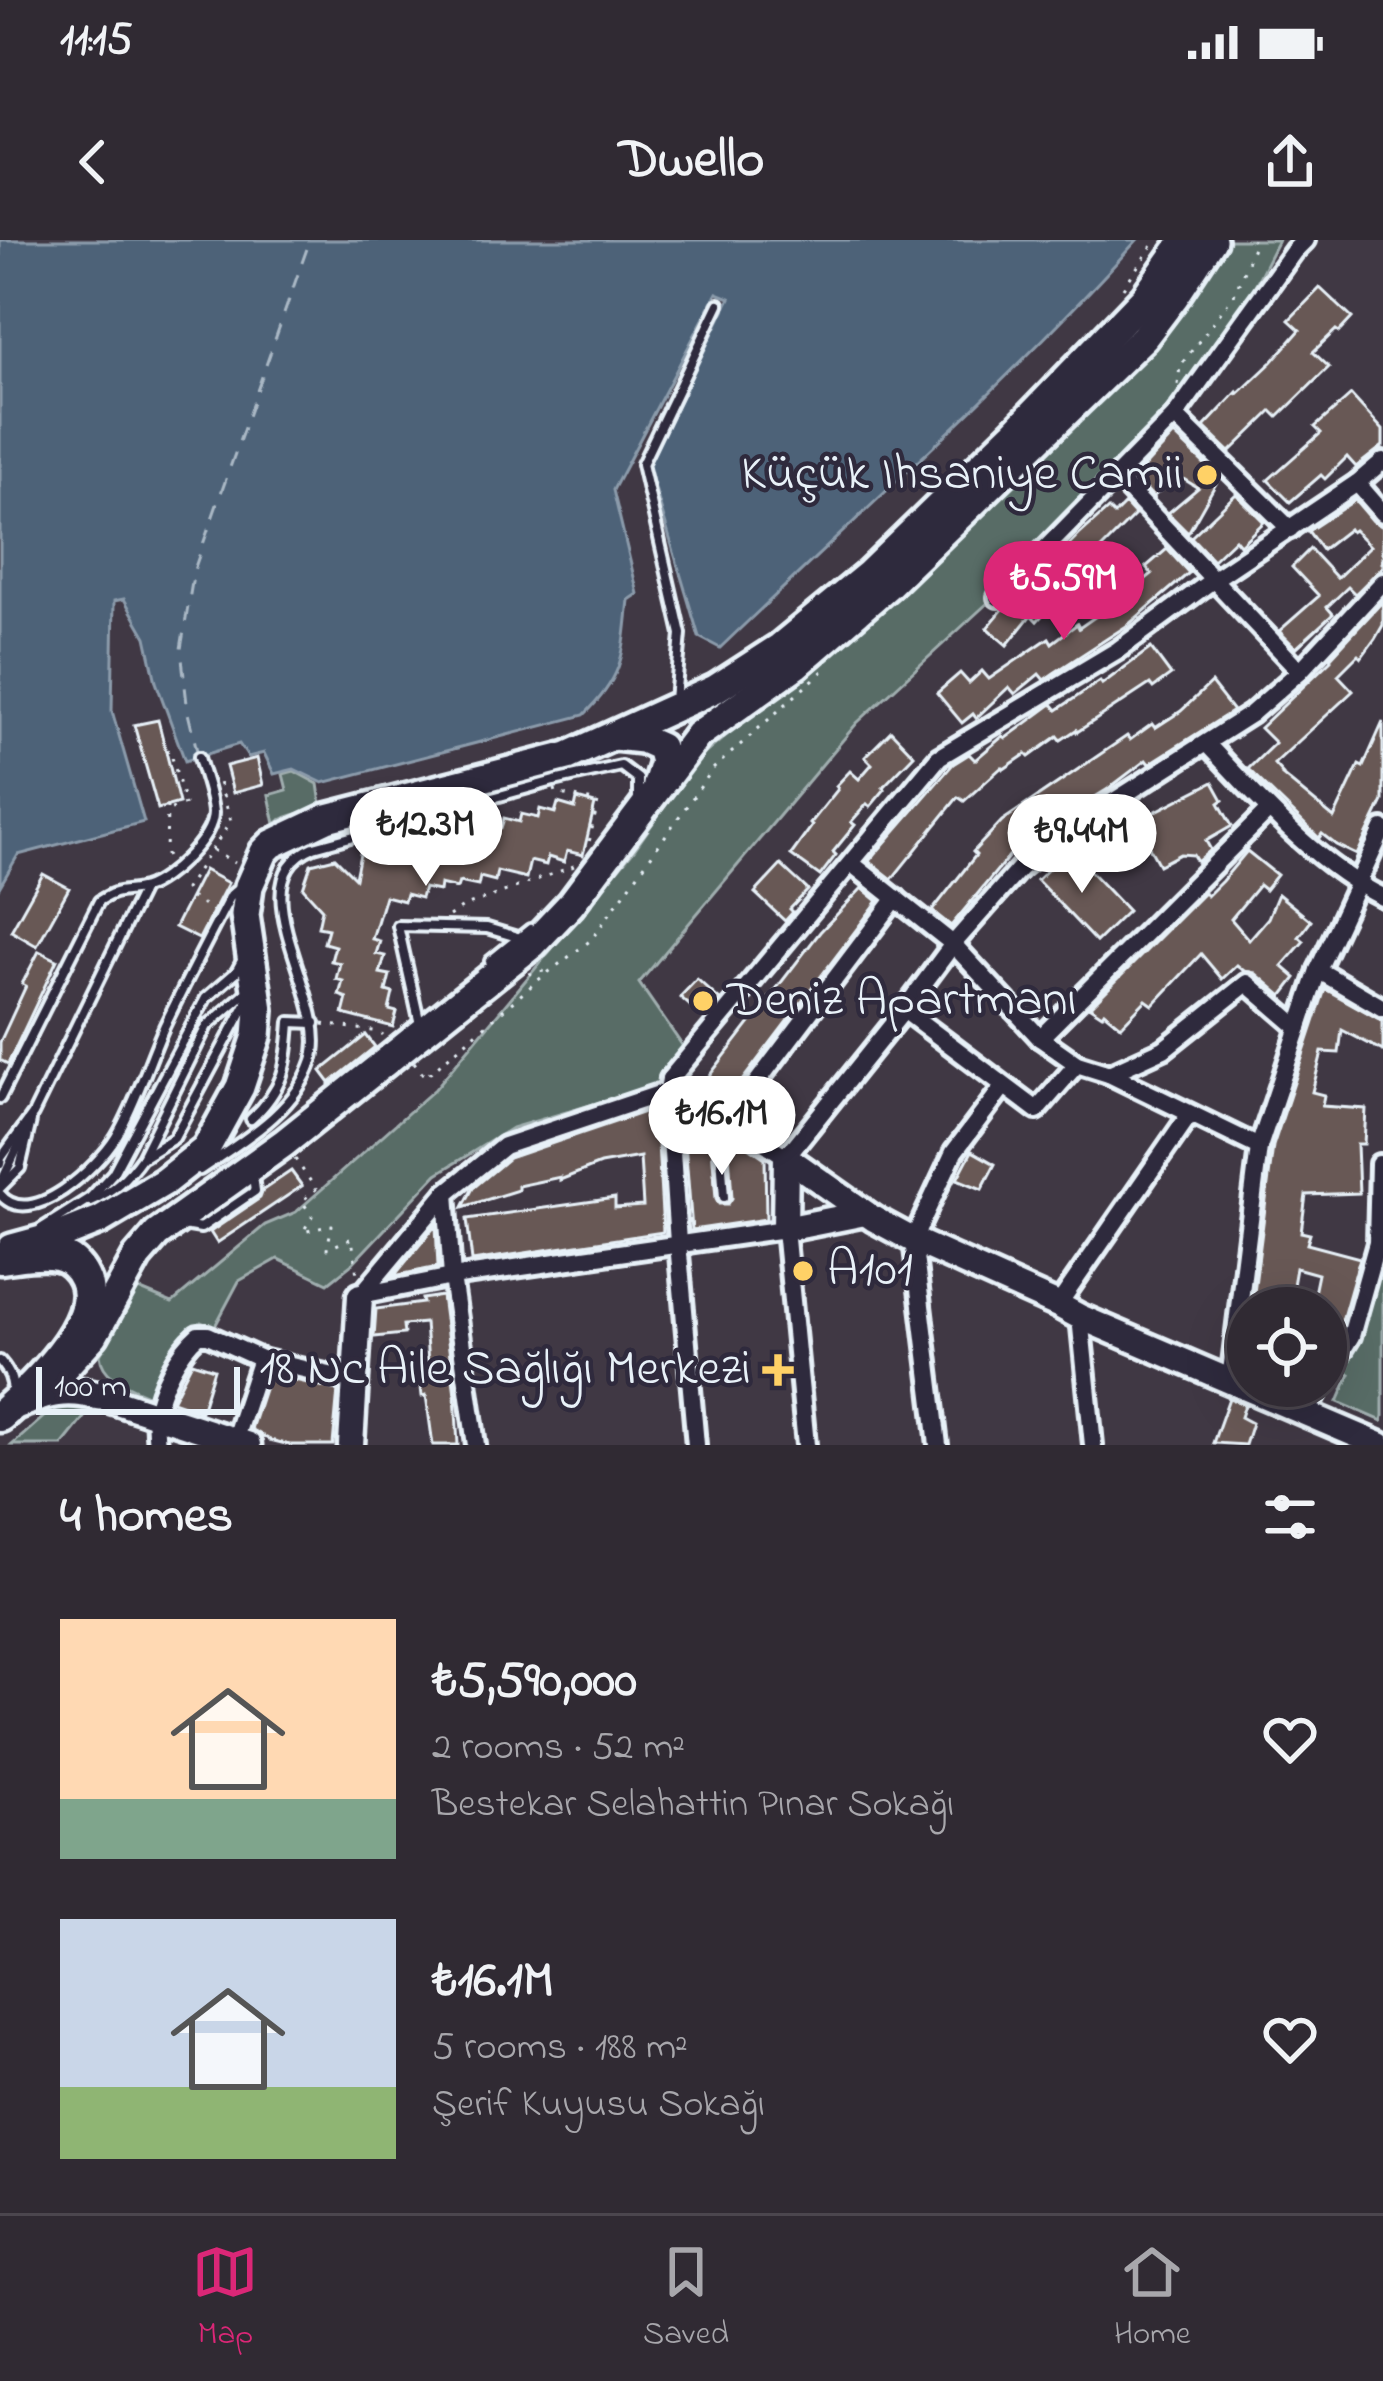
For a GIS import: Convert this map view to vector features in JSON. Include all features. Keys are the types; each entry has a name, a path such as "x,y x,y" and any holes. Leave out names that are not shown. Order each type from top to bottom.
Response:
{"highway":[{"path":"5,1411 70,1344 89,1301 87,1283 71,1261 58,1255 6,1252"}],"main road":[{"path":"6,1252 100,1220 164,1182 206,1149 240,1087 257,1036 259,1010 245,915 248,870 272,844 327,818 568,756 715,689 779,647 869,574 1099,349 1145,297 1185,240"},
{"path":"99,1396 88,1376 94,1336 137,1257 195,1191 252,1167 480,978 533,944 571,904 698,735 796,665 887,586 1144,338 1212,240"},
{"path":"674,707 678,731 688,737 698,735"},
{"path":"614,736 660,747 664,762 653,794"},
{"path":"5,1411 45,1386 94,1336"},
{"path":"5,1411 61,1390 99,1396"}],"street":[{"path":"998,597 1175,416 1305,240"},
{"path":"1175,416 1291,529"},
{"path":"351,1445 360,1296 446,1193 504,1146 669,1085 939,757 1118,650 1383,461"},
{"path":"1116,476 1300,670"},
{"path":"1357,483 1383,513"},
{"path":"806,1445 785,1229 786,1157 952,944 1020,868 1251,714 1383,582"},
{"path":"1206,743 1269,810 1356,884 1383,897"},
{"path":"1040,1039 1269,810"},
{"path":"1241,1287 1258,1147 1318,970 1383,830"},
{"path":"851,863 952,944 1040,1039 1077,1064 1109,1074 1258,1147"},
{"path":"724,1114 896,898"},
{"path":"1318,970 1383,1008"},
{"path":"1109,1074 1164,1049 1247,983 1299,1028"},
{"path":"904,1010 1036,1110 1077,1064"},
{"path":"669,1085 724,1114 865,1213 913,1240 1227,1379"},
{"path":"669,1085 677,1243 696,1445"},
{"path":"938,1445 913,1240 954,1153 1003,1087"},
{"path":"1093,1445 1069,1311 1190,1114"},
{"path":"1347,1343 1377,1243 1379,1164"},
{"path":"446,1193 452,1277 476,1445"},
{"path":"360,1296 452,1277 865,1213"},
{"path":"157,1445 156,1414 181,1351 198,1335 261,1359 355,1381"},
{"path":"99,1396 241,1443 261,1359"},
{"path":"1295,1407 1380,1445"},
{"path":"1307,1412 1310,1407"}],"lane":[{"path":"674,707 681,634 642,464 719,304"},
{"path":"0,1098 99,901 115,891 144,888 175,872 209,828 213,815 199,757"},
{"path":"195,1191 296,1092 315,1054 315,1023 284,920 282,881 293,858 314,847 621,766 638,779 637,802 574,888 480,978"},
{"path":"144,888 0,1189 6,1202 26,1207 65,1190 97,1164 118,1135 165,1027 248,870"},
{"path":"418,1020 398,926 488,928 519,938"},
{"path":"6,1252 90,1198 113,1173 206,998 236,972 249,947"},
{"path":"69,1210 110,1193 142,1157 207,1026 256,985"},
{"path":"142,1157 174,1138 256,985"},
{"path":"399,1046 433,1008"},
{"path":"251,1119 277,1090 288,1053 290,1022 315,1023"},
{"path":"195,1191 214,1185 360,1068"},
{"path":"0,1164 33,1114"},
{"path":"724,1114 724,1197"},
{"path":"169,1226 201,1228 255,1191 252,1167"},
{"path":"100,1220 173,1188"},
{"path":"0,1361 13,1386 5,1411"}],"path":[{"path":"1122,289 1156,240"},
{"path":"1175,416 1180,366 1234,295 1252,240"},
{"path":"315,1023 380,1032 425,1077 591,940 713,769 824,669"},
{"path":"166,751 170,750 185,804 167,808 166,855 175,872"},
{"path":"430,927 463,907 585,862 598,802 556,793 554,782"},
{"path":"211,849 248,870"},
{"path":"284,1143 316,1189 302,1201 312,1216 303,1232 332,1225 326,1249 352,1238 360,1296"}],"green space":[{"path":"1230,240 1278,240 1242,311 1168,416 991,600 857,723 639,983 684,1048 659,1085 512,1128 437,1174 328,1283 278,1259 239,1281 214,1328 201,1322 171,1349 154,1398 106,1371 100,1355 136,1288 172,1303 265,1225 296,1212 435,1089 634,850 696,761 803,671 1150,351"},
{"path":"294,771 318,784 321,804 275,824 269,795 287,790 283,774"},
{"path":"1383,1210 1382,1421 1347,1406 1347,1330"},
{"path":"64,1399 90,1410 62,1445 12,1445"}],"water":[{"path":"0,240 1137,240 985,397 720,648 699,637 648,465 730,298 717,293 613,490 638,594 629,600 615,675 584,715 323,783 294,769 274,774 264,753 248,757 239,744 185,761 156,682 146,637 124,599 114,601 112,711 144,822 18,855 0,886"}],"building":[{"path":"1320,288 1352,318 1313,352 1329,367 1278,417 1272,411 1230,452 1204,427 1300,330 1289,320"},
{"path":"1351,395 1383,430 1383,446 1356,467 1347,457 1325,479 1321,475 1290,502 1268,480 1321,433 1315,427"},
{"path":"1174,435 1219,478 1188,533 1168,513 1198,488 1177,475 1153,497 1135,477"},
{"path":"1236,494 1264,522 1240,545 1235,539 1213,560 1191,537"},
{"path":"1355,500 1383,527 1383,567 1355,594 1348,587 1327,607 1333,614 1296,648 1279,631 1319,596 1292,567 1310,549 1337,578 1370,546 1349,529 1322,550 1308,531"},
{"path":"1125,504 1135,515 1097,553 1101,558 1089,569 1094,574 1068,598 1063,593 1037,621 1031,615 1007,645 987,628 1079,535 1108,509 1114,515"},
{"path":"1167,549 1189,573 1128,625 1044,680 1039,674 1015,694 1009,687 976,718 973,714 962,723 937,693 960,673 969,683 982,671 989,679 1049,638 1052,643 1077,624 1079,628 1122,598 1117,592 1129,582 1135,588 1152,574 1146,567"},
{"path":"1383,601 1383,625 1375,639 1361,658 1358,655 1338,675 1353,691 1274,764 1334,818 1383,722 1383,801 1357,855 1322,834 1319,838 1248,769 1275,743 1260,728 1331,660"},
{"path":"1151,648 1171,675 1077,732 1061,740 1058,736 1029,757 1026,754 1002,767 964,801 958,797 892,879 869,861 953,764 969,754 975,760 1052,704 1057,710"},
{"path":"1211,683 1233,711 1149,764 1146,760 1019,844 951,926 932,911 976,855 973,852 1002,821 1127,736 1130,740 1181,711"},
{"path":"158,720 179,803 158,809 134,725"},
{"path":"891,731 914,755 851,822 855,825 820,876 791,855 836,786 850,771 859,779 872,764 865,757"},
{"path":"257,758 263,785 233,793 226,766"},
{"path":"1213,782 1232,826 1206,841 1211,850 1197,862 1193,855 1180,854 1159,865 1135,822"},
{"path":"577,799 595,804 583,855 567,851 564,862 548,857 546,865 530,861 526,878 497,871 495,881 480,877 478,886 440,884 439,891 424,888 421,898 406,894 404,901 385,896 372,939 380,941 376,954 385,956 380,973 390,975 386,991 393,993 389,1010 397,1012 393,1027 343,1014 347,998 339,995 340,963 331,961 335,946 324,943 328,929 318,927 322,909 303,888 311,864 335,858 355,878 360,854 375,858 377,849 395,854 398,846 414,850 416,842 430,846 432,837 447,841 449,833 465,837 467,827 485,832 487,824 501,828 504,818 519,822 521,814 538,818 540,809 555,813 558,803 575,808"},
{"path":"1069,849 1128,911 1096,942 1037,880"},
{"path":"1247,851 1277,875 1265,890 1259,885 1231,919 1249,940 1268,918 1278,894 1311,921 1299,937 1304,941 1282,966 1296,978 1282,996 1255,973 1237,965 1222,979 1201,954 1153,1005 1146,1000 1121,1026 1090,1007 1204,893 1207,896"},
{"path":"781,865 808,890 785,921 755,893"},
{"path":"204,870 228,883 199,939 175,927"},
{"path":"43,874 69,888 37,946 11,931"},
{"path":"862,888 878,901 726,1102 703,1084 820,932"},
{"path":"39,951 57,960 8,1064 0,1060 0,1042"},
{"name":"Deniz Apartmanı","path":"697,979 720,1000 704,1018 680,997"},
{"path":"1325,989 1383,1021 1383,1051 1342,1030 1339,1053 1322,1052 1312,1092 1324,1095 1322,1106 1366,1109 1364,1144 1357,1144 1359,1193 1306,1195 1301,1232 1310,1234 1307,1244 1360,1258 1347,1303 1347,1287 1315,1287 1318,1274 1296,1268 1293,1287 1255,1287 1273,1146"},
{"path":"366,1035 375,1047 330,1083 321,1071"},
{"path":"682,1105 710,1122 719,1204 728,1204 732,1198 728,1137 765,1158 766,1219 692,1230"},
{"path":"656,1108 663,1232 472,1261 467,1219 615,1198 615,1208 643,1206 640,1157 600,1164 560,1180 518,1186 518,1190 463,1207 473,1188 509,1158"},
{"path":"972,1151 995,1164 982,1189 957,1179"},
{"path":"291,1171 302,1186 217,1243 210,1232"},
{"path":"436,1225 438,1267 394,1276"},
{"path":"442,1296 458,1445 433,1445 420,1378 429,1377 425,1323 403,1325 404,1334 374,1337 376,1309"},
{"path":"192,1362 214,1369 201,1411 172,1401"},
{"path":"269,1374 338,1390 333,1445 290,1445 251,1429"},
{"path":"1227,1404 1244,1407 1241,1417 1252,1423 1245,1445 1213,1443"}],"ferry route":[{"path":"198,755 181,649 194,570 310,240"}],"place":[{"name":"Küçük Ihsaniye Camii","path":"1207,475"},
{"name":"Deniz Apartmanı","path":"703,1001"},
{"name":"A101","path":"803,1271"},
{"name":"18 Nc Aile Sağlığı Merkezi","path":"778,1370"}]}
